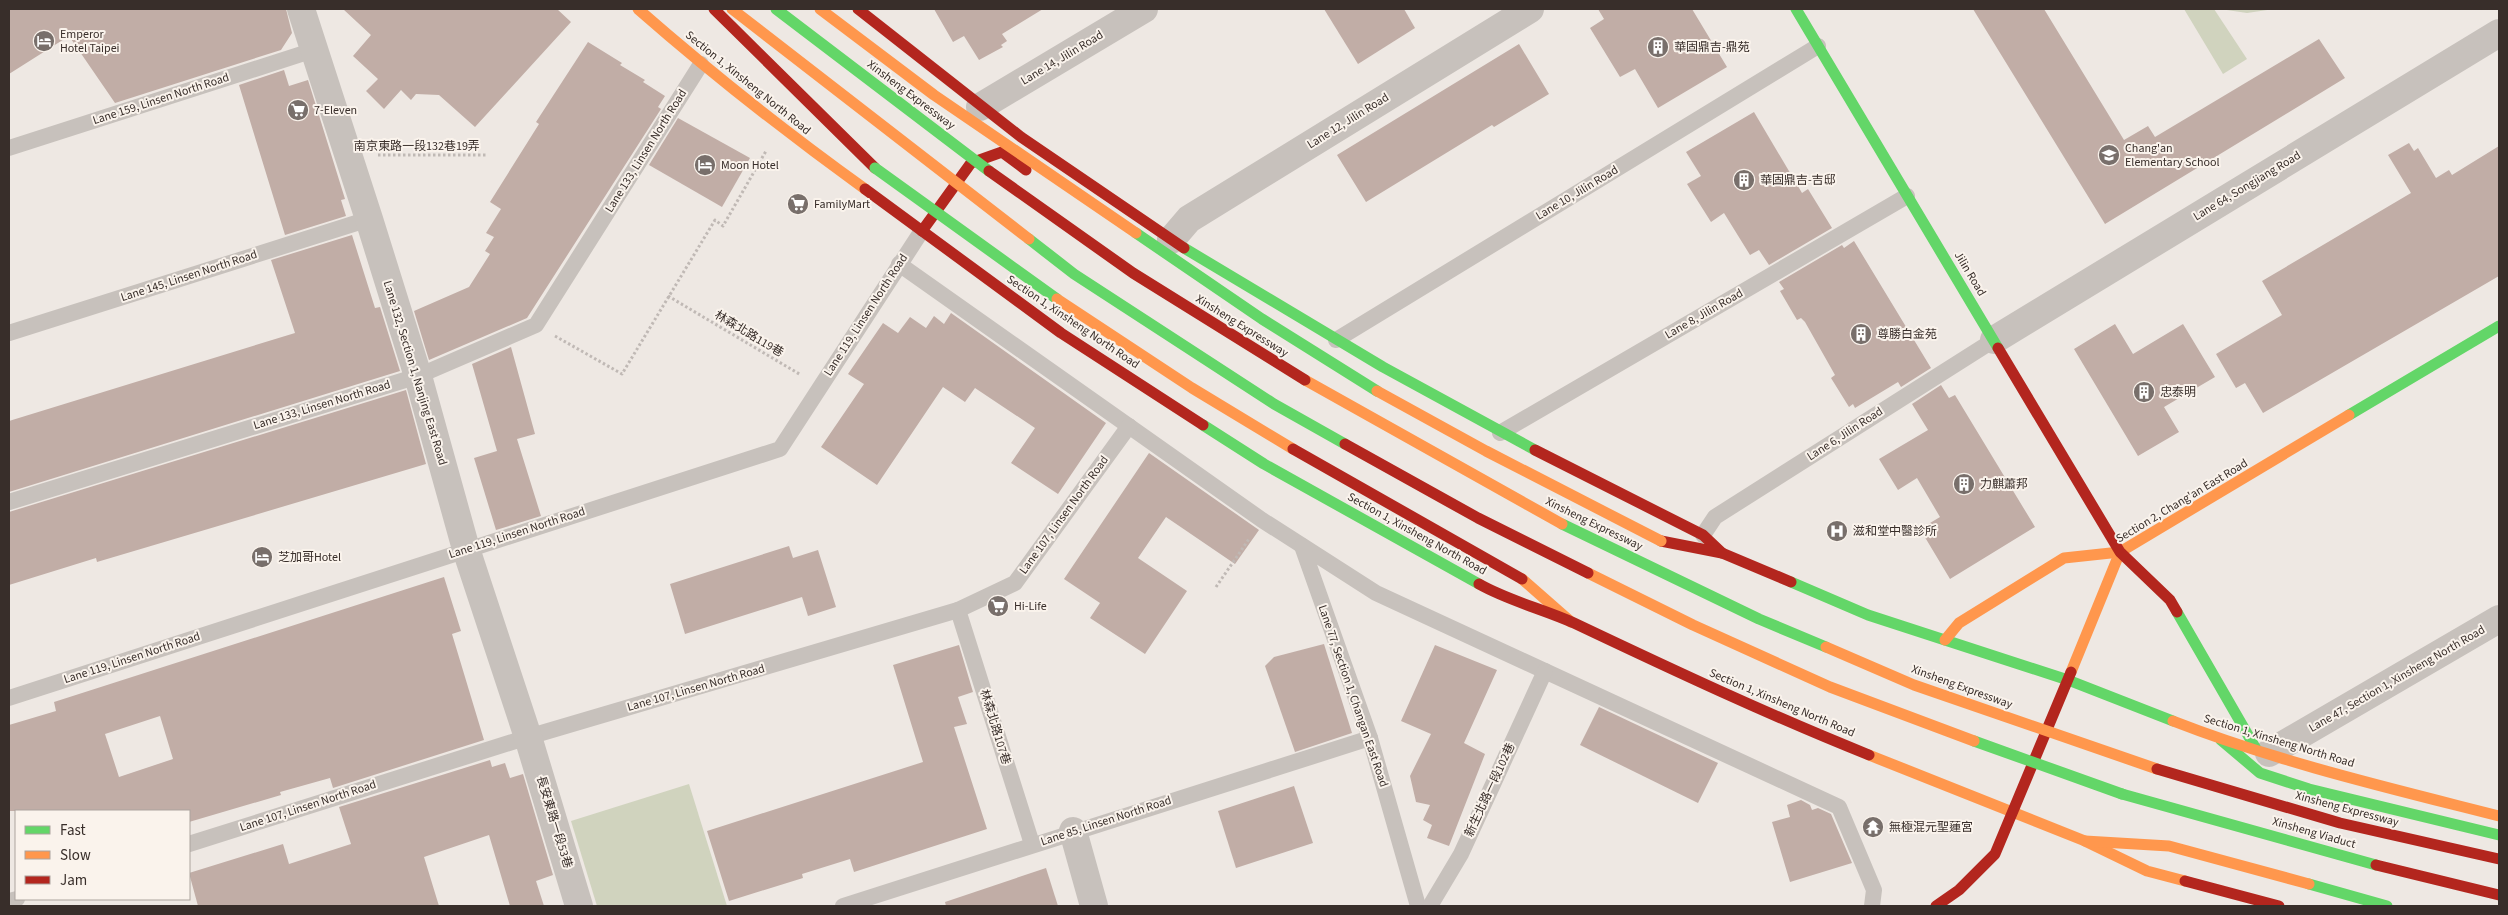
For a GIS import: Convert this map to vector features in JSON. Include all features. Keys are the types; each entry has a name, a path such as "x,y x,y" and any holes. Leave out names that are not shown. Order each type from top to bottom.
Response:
{"main road":[{"name":"Section 1, Xinsheng North Road","path":"638,9 701,64 780,126 921,232 1061,333 1264,464 1354,516 1497,594 1571,622 1684,676 2013,814 2085,841 2147,870 2279,906"},
{"path":"714,9 875,168 1086,318 1261,430 1366,492 1522,579 1571,622"},
{"path":"732,9 1074,274 1274,404 1486,522 1693,625 1830,687 1918,721 2122,794 2415,876 2499,895"},
{"name":"Xinsheng Expressway","path":"776,9 1022,196 1133,273 1236,339 1345,404 1539,513 1633,560 1759,619 1914,685 2129,761 2340,823 2499,859"},
{"path":"820,9 934,95 1262,319 1378,391 1478,447 1661,541 1722,552"},
{"path":"831,9 831,12 968,128 971,163"},
{"name":"Section 1, Xinsheng North Road","path":"858,9 980,107 1076,177 1171,240 1336,340 1500,433 1703,535 1722,552 1868,615 2068,680 2221,740 2349,778 2499,816"},
{"name":"Jilin Road","path":"1796,9 2120,552 2170,600 2262,751"},
{"path":"921,232 971,163 1002,152 1087,214"},
{"path":"1133,248 1171,240"},
{"name":"Section 2, Chang'an East Road","path":"1936,906 1966,884 1996,854 2120,552 2499,326"},
{"path":"1946,640 1959,623 2064,558 2120,552"},
{"path":"2221,740 2260,773 2309,789 2499,835"},
{"path":"2085,841 2169,846 2387,906"}],"street":[{"name":"Lane 132, Section 1, Nanjing East Road","path":"300,9 369,219 418,376 466,549 528,737"},
{"name":"Lane 14, Jilin Road","path":"980,107 1144,9"},
{"name":"Lane 12, Jilin Road","path":"1171,240 1189,219 1530,9"},
{"name":"Lane 64, Songjiang Road","path":"1994,340 2499,33"},
{"name":"Lane 47, Section 1, Xinsheng North Road","path":"2262,751 2499,619"},
{"name":"長安東路一段53巷","path":"528,737 579,906"},
{"path":"1073,831 1094,906"}],"lane":[{"name":"Lane 10, Jilin Road","path":"1336,340 1818,46"},
{"name":"Lane 159, Linsen North Road","path":"9,148 314,50"},
{"name":"Lane 133, Linsen North Road","path":"9,502 418,376 536,325 701,64"},
{"name":"Lane 8, Jilin Road","path":"1500,433 1907,196"},
{"name":"Lane 145, Linsen North Road","path":"9,333 369,219"},
{"name":"Lane 119, Linsen North Road","path":"9,698 780,448 921,232"},
{"path":"899,264 1262,520 1376,593 1839,807 1874,890 1872,906"},
{"name":"Lane 6, Jilin Road","path":"1703,535 1715,517 1994,340"},
{"name":"Lane 107, Linsen North Road","path":"190,844 528,737 958,610 1015,583 1129,426"},
{"name":"Lane 77, Section 1, Changan East Road","path":"1302,546 1370,738 1418,906"},
{"name":"林森北路107巷","path":"958,610 1032,844"},
{"name":"新生北路一段102巷","path":"1430,906 1460,854 1545,671"},
{"name":"Lane 85, Linsen North Road","path":"843,906 1032,844 1370,738"}],"path":[{"path":"536,325 622,374 715,220 723,226 780,126"},
{"name":"南京東路一段132巷19弄","path":"348,154 486,155"},
{"name":"林森北路119巷","path":"668,296 820,386"},
{"path":"1216,587 1262,520"}],"green space":[{"path":"2184,9 2214,9 2247,59 2223,74"},
{"path":"2220,9 2274,9 2247,13"},
{"path":"689,784 727,906 597,906 571,821"}],"building":[{"path":"9,9 286,9 292,33 281,50 115,103 69,36 9,74"},
{"path":"343,9 557,9 571,22 475,127 439,95 416,94 411,100 401,90 384,109 366,91 378,79 353,56 371,35"},
{"path":"934,9 1043,9 1002,34 1007,41 1001,45 1003,47 979,60 964,36 953,42"},
{"path":"1324,9 1404,9 1415,28 1358,64"},
{"name":"華固鼎吉-鼎苑","path":"1598,9 1692,9 1727,67 1658,108 1635,69 1620,77 1590,28 1604,19"},
{"path":"1973,9 2044,9 2124,140 2148,126 2155,137 2319,39 2345,78 2105,224"},
{"path":"588,42 622,63 620,65 645,80 643,82 665,96 658,107 661,109 527,318 429,360 414,311 469,287 490,254 485,251 494,237 486,233 501,209 490,202 539,124 536,122"},
{"path":"1519,44 1549,94 1494,127 1492,125 1366,202 1337,155"},
{"path":"284,70 289,86 308,80 345,199 341,200 346,216 285,235 239,85"},
{"name":"華固鼎吉-吉邸","path":"1754,112 1802,193 1808,189 1832,228 1769,265 1759,250 1750,255 1724,213 1711,222 1687,184 1701,176 1686,152"},
{"name":"Moon Hotel","path":"678,118 750,158 722,207 649,165"},
{"path":"2409,143 2414,151 2418,148 2436,178 2449,170 2452,175 2499,146 2499,276 2263,413 2245,383 2236,388 2216,354 2282,315 2262,281 2411,193 2388,155"},
{"path":"352,235 375,308 380,307 400,371 9,492 9,421 295,333 271,260"},
{"name":"尊勝白金苑","path":"1854,241 1931,368 1901,387 1898,382 1855,408 1853,404 1849,407 1831,378 1835,375 1805,322 1801,318 1797,320 1780,291 1784,289 1779,282 1842,245 1844,248"},
{"path":"951,313 1106,423 1058,494 1011,463 1035,428 975,388 965,402 943,387 877,485 821,447 864,384 848,374 883,323 898,333 910,317 926,328 934,316 944,324"},
{"name":"忠泰明","path":"2115,324 2133,354 2183,324 2215,377 2164,407 2179,432 2138,456 2074,349"},
{"path":"511,347 535,434 517,439 541,516 496,530 474,458 497,451 472,364"},
{"name":"力麒蕭邦","path":"1941,385 1949,398 1955,395 2035,527 1950,579 1920,529 1940,517 1917,478 1898,490 1879,459 1928,430 1912,404"},
{"path":"406,390 426,464 97,562 96,558 9,585 9,512"},
{"path":"1149,453 1259,530 1235,564 1166,517 1138,558 1187,591 1145,654 1090,618 1100,603 1064,579"},
{"path":"789,546 793,558 818,550 836,607 808,616 802,597 685,634 670,584"},
{"path":"444,577 461,631 452,634 484,740 333,788 330,778 280,792 281,795 190,822 190,810 9,811 9,725 56,711 54,702","holes":["160,716 173,759 119,777 105,734"]},
{"path":"1324,644 1352,733 1295,752 1265,666 1274,657"},
{"path":"959,645 973,692 958,697 967,724 954,727 987,829 854,872 850,859 802,874 803,878 729,901 707,831 923,762 893,665"},
{"path":"1435,645 1497,670 1464,743 1485,754 1449,846 1427,838 1432,825 1423,820 1430,805 1416,802 1410,776 1431,734 1401,721"},
{"path":"1599,707 1718,763 1698,803 1580,745"},
{"path":"490,760 492,767 505,763 510,778 523,774 553,875 536,881 544,906 510,906 489,835 424,857 439,906 198,906 190,873 283,844 289,864 351,844 339,807"},
{"path":"1294,786 1313,843 1236,868 1218,811"},
{"path":"1801,800 1810,805 1812,810 1818,808 1831,814 1852,863 1790,882 1772,822 1790,817 1787,805"},
{"path":"1046,868 1058,906 946,906 945,902"}],"traffic: fast":[{"path":"776,9 989,171"},
{"path":"1796,9 1998,348"},
{"path":"875,168 1057,299"},
{"path":"1136,233 1262,319 1377,391"},
{"path":"1029,239 1074,274 1274,404 1345,444"},
{"path":"1184,248 1383,367 1535,450"},
{"path":"2349,415 2499,326"},
{"path":"1203,425 1264,464 1479,584"},
{"path":"1562,524 1759,619 1826,647"},
{"path":"1791,582 1868,615 2068,680 2173,721"},
{"path":"2177,612 2256,749"},
{"path":"2221,740 2260,773 2309,789 2499,835"},
{"path":"1974,741 2122,794"},
{"path":"2122,794 2376,865"},
{"path":"2309,884 2387,906"}],"traffic: slow":[{"path":"638,9 749,102 865,189"},
{"path":"732,9 1029,239"},
{"path":"820,9 934,95 1136,233"},
{"path":"1057,299 1192,388 1293,449"},
{"path":"1305,380 1562,524"},
{"path":"1377,391 1486,451 1661,541"},
{"path":"2071,672 2120,552 2349,415"},
{"path":"1945,640 1959,623 2064,558 2120,552"},
{"path":"1588,573 1693,625 1830,687 1974,741"},
{"path":"1522,579 1571,622"},
{"path":"1826,647 1914,685 2157,769"},
{"path":"2173,721 2293,762 2499,816"},
{"path":"1869,755 2085,841 2147,871 2185,881"},
{"path":"2085,841 2169,846 2309,884"}],"traffic: jam":[{"path":"714,9 875,168"},
{"path":"858,9 1021,137 1184,248"},
{"path":"922,231 971,163 1002,152 1026,170"},
{"path":"989,171 1133,273 1305,380"},
{"path":"865,189 1061,333 1203,425"},
{"path":"1998,348 2120,552 2170,600 2177,612"},
{"path":"1345,444 1478,518 1588,573"},
{"path":"1293,449 1522,579"},
{"path":"1535,450 1703,535 1722,553 1791,582"},
{"path":"1661,541 1722,553"},
{"path":"1479,584 1574,623 1757,708 1869,755"},
{"path":"1936,906 1959,890 1995,854 2071,672"},
{"path":"2157,769 2340,823 2499,859"},
{"path":"2376,865 2499,895"},
{"path":"2185,881 2279,906"}],"place":[{"name":"Emperor Hotel Taipei","path":"44,41"},
{"name":"華固鼎吉-鼎苑","path":"1658,47"},
{"name":"7-Eleven","path":"298,110"},
{"name":"Chang'an Elementary School","path":"2109,155"},
{"name":"Moon Hotel","path":"705,165"},
{"name":"華固鼎吉-吉邸","path":"1744,180"},
{"name":"FamilyMart","path":"798,204"},
{"name":"尊勝白金苑","path":"1861,334"},
{"name":"忠泰明","path":"2144,392"},
{"name":"力麒蕭邦","path":"1964,484"},
{"name":"滋和堂中醫診所","path":"1837,531"},
{"name":"芝加哥Hotel","path":"262,557"},
{"name":"Hi-Life","path":"998,606"},
{"name":"無極混元聖蓮宮","path":"1873,827"}]}
